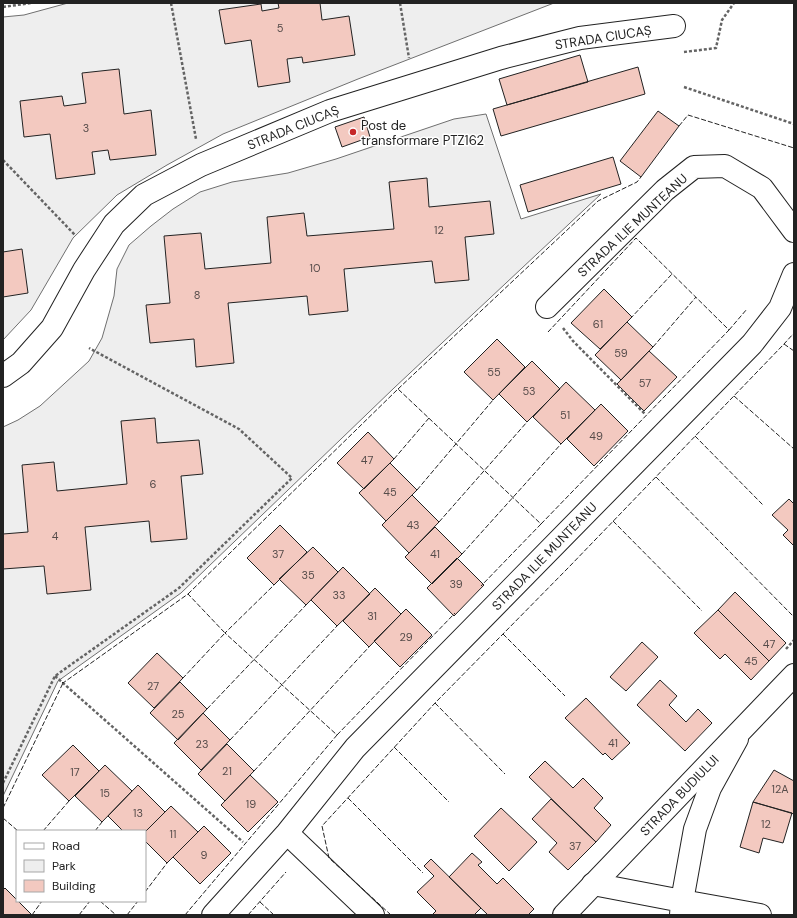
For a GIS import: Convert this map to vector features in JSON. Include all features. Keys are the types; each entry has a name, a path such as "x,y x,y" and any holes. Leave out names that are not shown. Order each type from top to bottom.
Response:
{"street":[{"name":"STRADA CIUCAȘ","path":"3,376 21,363 52,328 84,270 114,224 144,195 195,168 330,111 500,58 580,38 674,26"},
{"name":"STRADA ILIE MUNTEANU","path":"547,307 665,190 694,167 725,166 762,188 794,231"},
{"name":"STRADA ILIE MUNTEANU","path":"213,915 287,833 355,748 752,344 780,308 794,274"},
{"name":"STRADA BUDIULUI","path":"564,915 794,675"},
{"path":"682,908 695,829 710,788 742,729"},
{"path":"287,833 372,915"},
{"path":"593,884 682,908 760,915"}],"path":[{"path":"3,7 31,3"},
{"path":"171,3 196,140"},
{"path":"400,3 410,63"},
{"path":"681,52 716,48 722,20 734,3"},
{"path":"684,87 794,124"},
{"path":"3,160 76,236"},
{"path":"547,307 573,341 664,433"},
{"path":"3,783 56,676 180,588 292,478 239,429 89,348"},
{"path":"56,676 263,860"}],"green space":[{"path":"68,3 554,3 358,79 223,134 117,195 73,238 31,310 3,340 3,17 24,15"},
{"path":"486,114 521,219 601,194 394,388 181,593 58,681 3,796 3,427 18,420 40,406 89,361 102,338 114,296 117,269 129,245 173,209 200,192 232,182 288,173 336,159 454,119"}],"building":[{"path":"278,3 320,3 322,20 349,16 355,55 303,63 302,57 287,59 290,82 258,87 251,40 225,44 219,10 261,4 262,11 279,8"},
{"path":"580,55 588,82 507,105 499,79"},
{"path":"638,67 645,94 501,136 493,109"},
{"path":"119,69 124,114 151,110 156,155 110,160 108,150 92,152 95,174 56,179 50,134 24,137 20,101 62,96 64,106 86,103 82,73"},
{"path":"658,111 679,126 641,177 620,161"},
{"name":"Post de transformare PTZ162","path":"364,117 370,137 342,147 335,127"},
{"path":"613,157 621,184 528,212 520,185"},
{"path":"427,178 429,207 490,201 494,234 465,237 469,280 435,283 432,261 344,269 348,311 309,315 307,296 228,303 234,363 196,367 194,339 150,343 146,305 170,303 164,236 201,233 205,269 271,263 267,217 304,213 307,236 394,229 389,182"},
{"path":"22,249 28,293 3,297 3,252"},
{"path":"604,289 632,317 600,349 571,323"},
{"path":"627,322 653,347 621,380 595,355"},
{"path":"497,339 525,367 493,400 464,372"},
{"path":"649,351 677,377 644,411 617,384"},
{"path":"532,361 560,389 527,422 499,394"},
{"path":"566,382 595,410 561,444 533,417"},
{"path":"601,404 628,431 594,466 567,439"},
{"path":"155,418 157,443 199,440 203,474 181,476 187,539 151,542 149,521 85,527 91,590 47,594 44,566 3,569 3,534 28,532 22,465 54,462 57,491 127,484 121,421"},
{"path":"368,432 394,459 364,489 337,463"},
{"path":"390,463 417,490 386,521 359,493"},
{"path":"412,495 439,522 409,553 382,525"},
{"path":"789,499 794,504 794,546 783,535 788,530 772,515"},
{"path":"280,525 307,552 274,585 247,558"},
{"path":"435,527 462,554 432,584 405,557"},
{"path":"313,547 338,572 306,605 279,579"},
{"path":"457,558 484,585 454,616 427,588"},
{"path":"343,567 370,594 337,626 311,600"},
{"path":"375,588 401,614 369,647 343,621"},
{"path":"735,592 786,643 769,661 718,610"},
{"path":"406,609 432,635 400,667 374,641"},
{"path":"718,610 769,661 751,680 725,654 720,659 694,633"},
{"path":"642,642 658,657 626,691 610,677"},
{"path":"157,653 183,678 154,708 128,683"},
{"path":"660,680 677,696 669,705 686,722 698,709 712,723 685,751 637,705"},
{"path":"180,682 207,709 178,740 150,713"},
{"path":"586,698 630,743 612,760 605,753 603,755 565,718"},
{"path":"203,713 230,740 201,770 174,743"},
{"path":"227,744 254,771 225,801 198,774"},
{"path":"73,745 99,771 69,801 42,775"},
{"path":"545,761 573,788 583,778 603,798 594,808 611,825 596,842 529,777"},
{"path":"105,765 132,791 102,822 75,796"},
{"path":"774,770 794,781 794,814 753,802"},
{"path":"250,775 278,802 248,832 221,805"},
{"path":"138,785 165,812 146,831 122,830 108,816"},
{"path":"551,799 596,842 568,870 549,852 557,843 532,819"},
{"path":"753,802 792,813 783,843 763,838 759,853 740,847"},
{"path":"171,806 198,832 167,863 146,842 146,831"},
{"path":"501,808 537,842 509,871 474,836"},
{"path":"204,826 231,853 200,884 173,857"},
{"path":"472,853 482,862 478,865 497,884 503,878 534,909 528,915 488,915 449,877"},
{"path":"431,859 481,908 474,915 432,915 436,911 417,892 434,876 424,866"},
{"path":"5,888 16,899 16,902 19,902 32,915 3,915 3,890"}],"fence":[{"path":"679,126 688,115 794,148"},
{"path":"398,389 598,201 637,182 641,177"},
{"path":"541,524 729,330 636,238 548,332"},
{"path":"630,319 672,274"},
{"path":"653,347 696,297"},
{"path":"729,330 747,309"},
{"path":"391,915 329,858 322,826 435,703 569,567 794,333"},
{"path":"784,344 794,351"},
{"path":"188,594 398,389 541,524 481,586"},
{"path":"734,396 794,449"},
{"path":"417,490 493,400"},
{"path":"394,459 429,418"},
{"path":"439,522 527,422"},
{"path":"695,436 763,505"},
{"path":"462,554 561,444"},
{"path":"656,477 794,617"},
{"path":"613,521 702,611"},
{"path":"185,915 337,735 225,633 274,585"},
{"path":"62,682 63,683 188,594 225,633 183,678"},
{"path":"207,709 306,605"},
{"path":"337,735 455,613"},
{"path":"230,740 337,626"},
{"path":"503,634 565,696"},
{"path":"254,771 369,647"},
{"path":"3,808 63,683"},
{"path":"435,703 505,774"},
{"path":"394,747 449,802"},
{"path":"348,798 423,873"},
{"path":"44,830 69,801"},
{"path":"3,818 17,830"},
{"path":"96,830 102,822"},
{"path":"146,891 167,863"},
{"path":"248,915 286,872"},
{"path":"32,915 41,902"},
{"path":"79,915 89,902"},
{"path":"101,902 116,915"},
{"path":"127,915 137,902"},
{"path":"260,902 274,915"}],"place":[{"name":"Post de transformare PTZ162","path":"353,132"}]}
